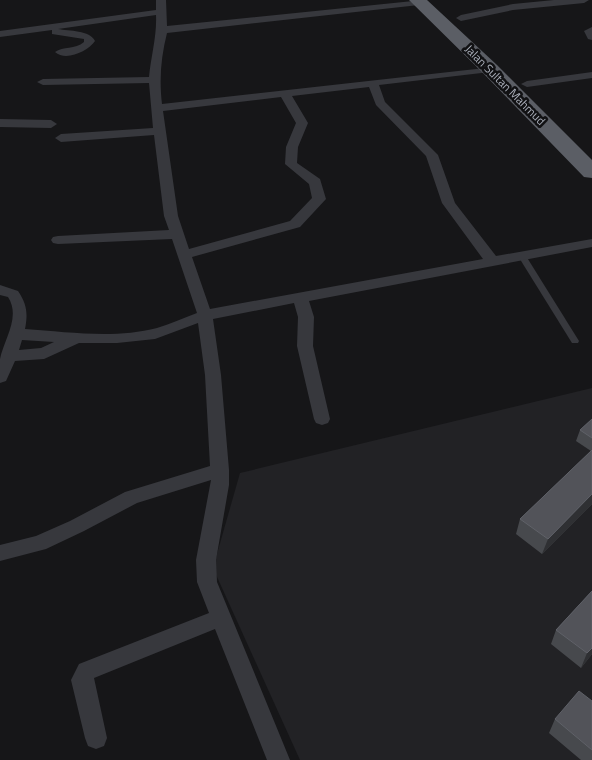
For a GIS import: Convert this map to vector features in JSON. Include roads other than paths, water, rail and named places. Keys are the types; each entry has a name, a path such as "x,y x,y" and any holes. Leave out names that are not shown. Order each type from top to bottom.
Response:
{"highway":[{"name":"Jalan Sultan Mahmud","path":"440,0 592,147"},
{"name":"Jalan Sultan Mahmud","path":"418,1 490,69 592,172"}],"street":[{"path":"460,18 513,7 584,0"},
{"path":"162,30 418,1"},
{"path":"0,34 51,27 161,6 162,30 157,50 154,80 171,216 205,315 211,348 220,470 219,499 206,572 207,582 264,727 279,760"},
{"path":"51,27 53,31 60,34 84,35 90,39 88,45 79,50 60,52"},
{"path":"592,30 589,31 592,37"},
{"path":"158,108 490,69"},
{"path":"527,84 592,75"},
{"path":"43,82 154,80"},
{"path":"373,83 380,103 432,156 449,203 492,262"},
{"path":"185,255 295,224 319,199 315,182 292,164 291,150 300,133 302,123 285,93"},
{"path":"0,123 51,124"},
{"path":"61,138 160,132"},
{"path":"58,240 178,234"},
{"path":"17,334 126,338 148,335 174,328 205,315 592,243"},
{"path":"0,290 13,294 19,303 17,334 0,378"},
{"path":"300,297 306,318 305,346 322,419"},
{"path":"9,356 44,353 80,336"},
{"path":"0,553 39,543 77,526 131,497 220,470"},
{"path":"96,738 82,680 86,671 221,618"}],"lane":[{"path":"522,256 575,341"}]}
